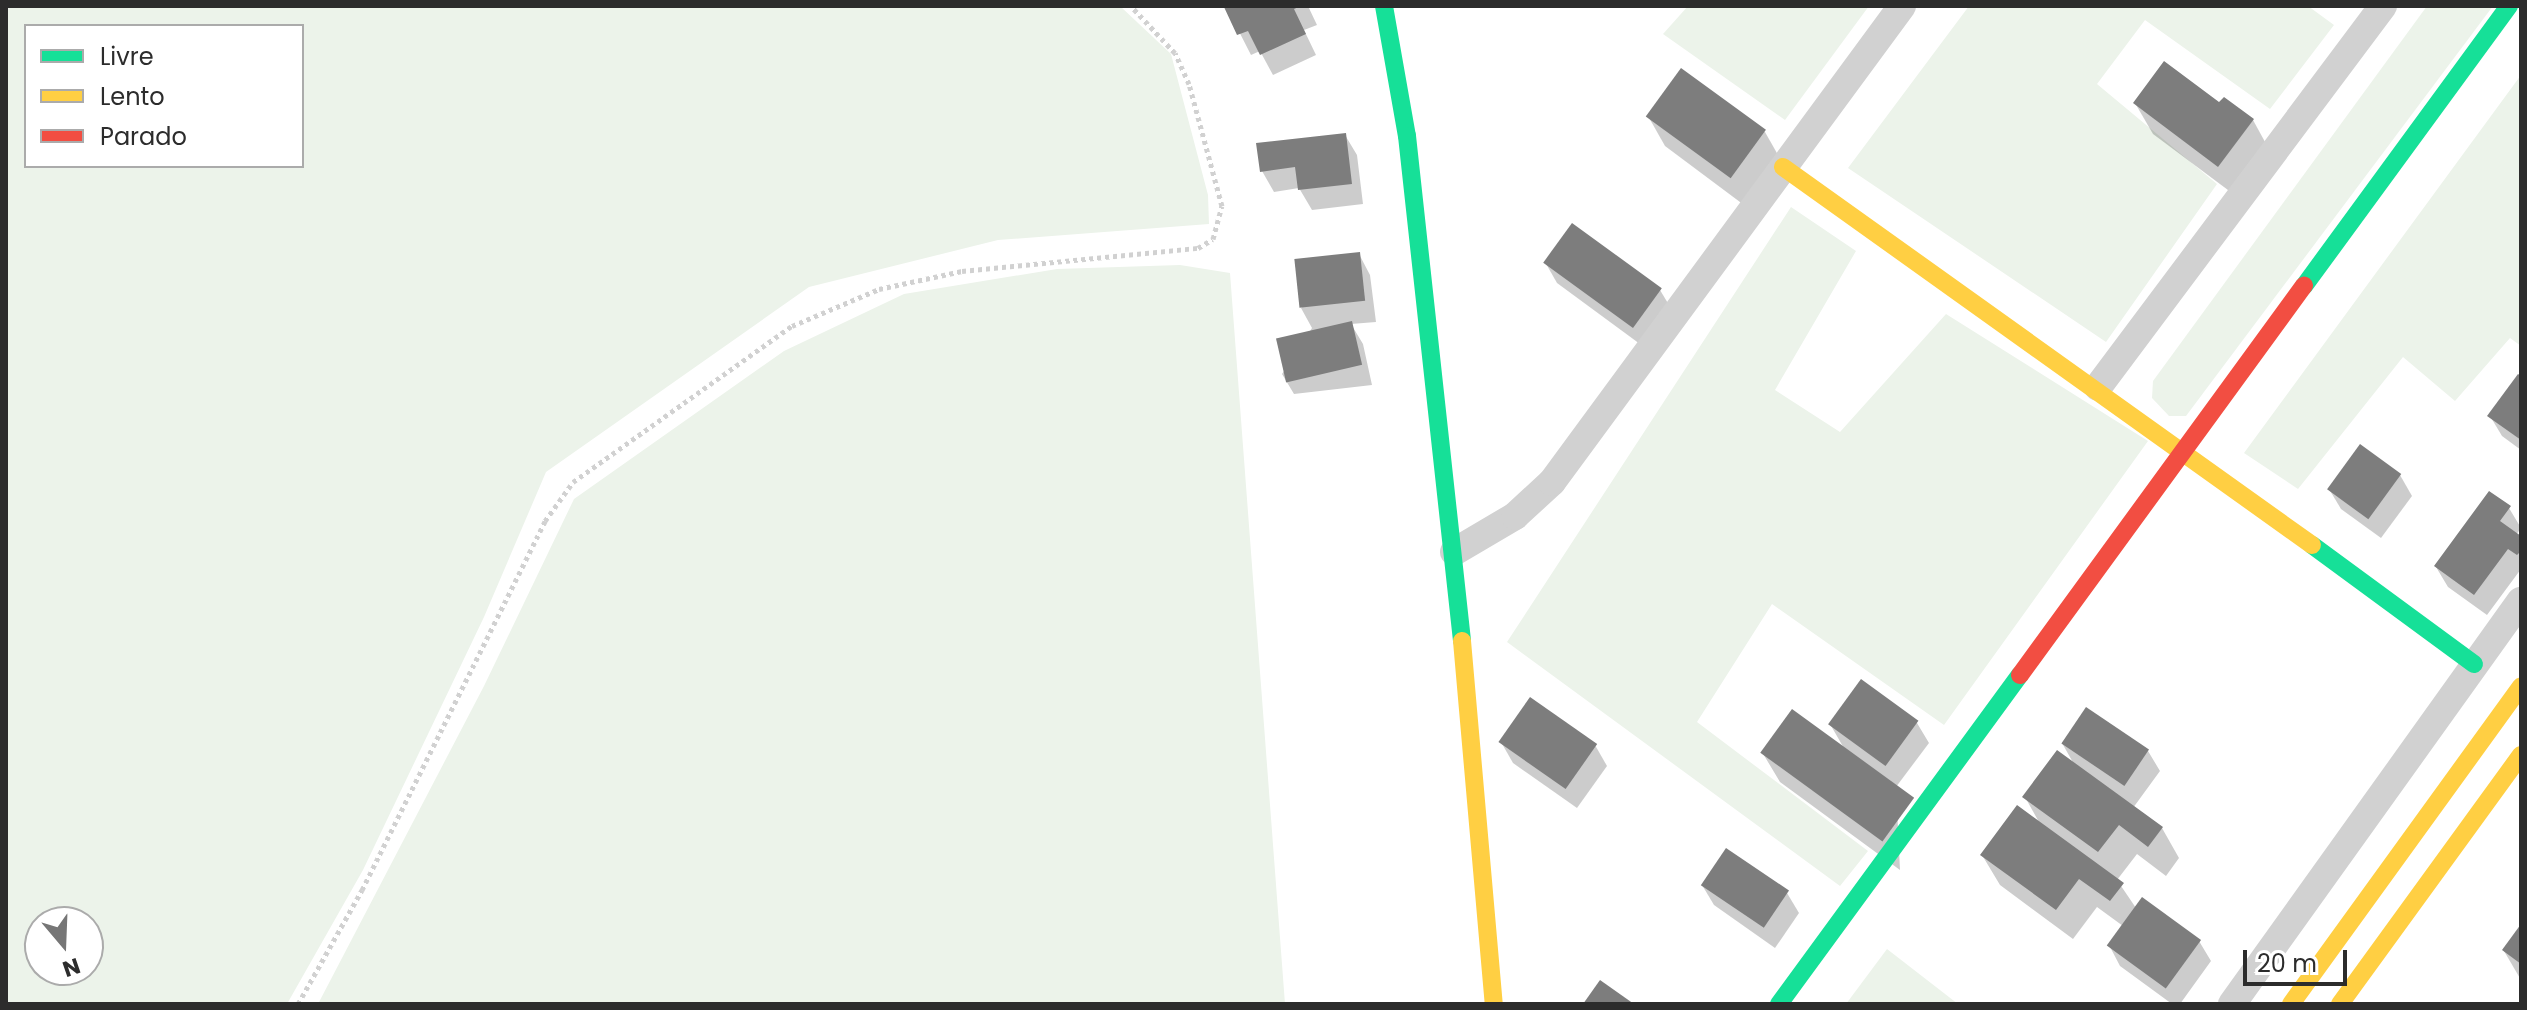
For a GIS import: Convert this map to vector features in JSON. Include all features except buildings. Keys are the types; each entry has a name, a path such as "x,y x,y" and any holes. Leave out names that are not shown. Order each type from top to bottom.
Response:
{"street":[{"path":"1454,552 1515,516 1552,482 1902,6"},
{"path":"2098,387 2383,6"},
{"path":"1779,1004 2181,449 2509,6"},
{"path":"1394,9 1454,552 1494,1004"},
{"path":"1783,167 2098,387 2474,664"},
{"path":"2232,1004 2521,601"},
{"path":"2291,1004 2521,686"},
{"path":"2340,1004 2521,755"}],"path":[{"path":"298,1004 369,876 545,521 573,482 792,326 879,289 962,271 1198,248 1213,239 1222,206 1189,84 1175,53 1131,6"}],"shaded area":[{"path":"6,6 1120,6 1171,54 1208,195 1209,224 998,240 809,287 546,472 484,617 363,870 287,1004 6,1004"},
{"path":"1688,6 1869,6 1785,120 1663,34"},
{"path":"1969,6 2308,6 2334,25 2270,109 2145,20 2097,84 2217,184 2106,342 1848,168"},
{"path":"2427,6 2493,6 2186,416 2169,416 2152,398 2153,381"},
{"path":"2521,75 2521,346 2510,338 2455,401 2403,357 2298,489 2244,453"},
{"path":"1791,207 1856,251 1775,390 1840,432 1946,314 2148,441 1944,725 1772,604 1697,722 1868,851 1840,886 1507,642"},
{"path":"1180,265 1230,273 1285,1004 318,1004 484,686 574,499 784,351 904,294 1057,269"},
{"path":"1887,949 1958,1004 1846,1004"}],"traffic: fast":[{"path":"1384,6 1407,136 1462,641"},
{"path":"2304,286 2509,6"},
{"path":"2312,545 2474,664"},
{"path":"1779,1004 2020,675"}],"traffic: slow":[{"path":"1783,167 2312,545"},
{"path":"1462,641 1494,1004"},
{"path":"2291,1004 2521,686"},
{"path":"2340,1004 2521,755"}],"traffic: jam":[{"path":"2020,675 2304,286"}]}
